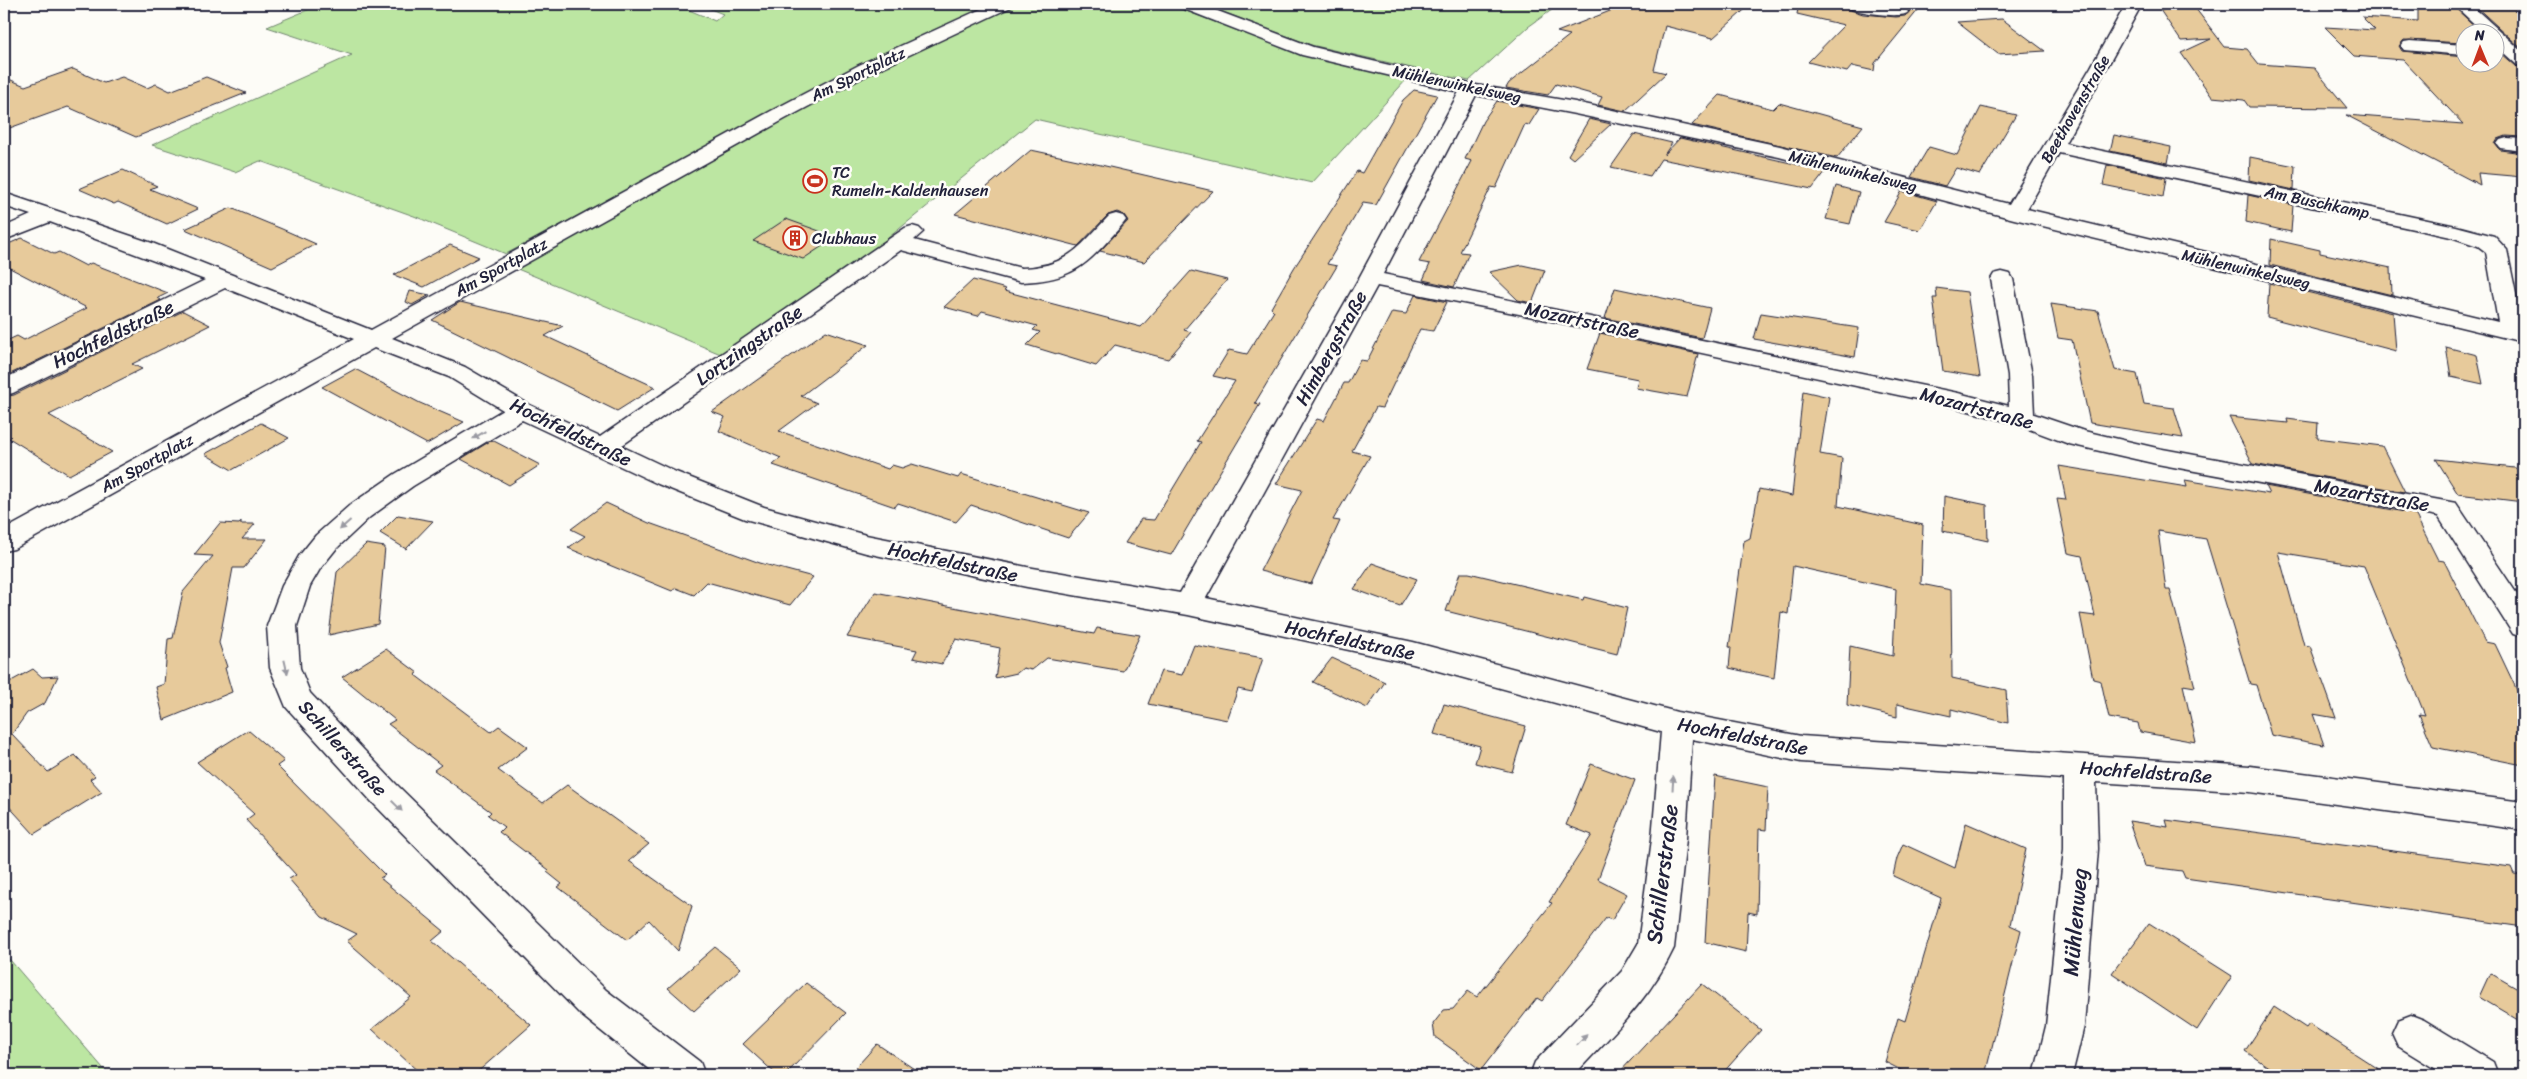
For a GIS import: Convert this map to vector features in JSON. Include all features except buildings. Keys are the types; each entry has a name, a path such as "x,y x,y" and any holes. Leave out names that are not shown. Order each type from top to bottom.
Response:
{"street":[{"name":"Am Sportplatz","path":"4,542 786,110 865,69 1005,4"},
{"name":"Mühlenwinkelsweg","path":"1185,4 1308,51 1470,89 1575,108 1770,150 2014,213 2517,333"},
{"path":"1850,4 1900,12"},
{"name":"Beethovenstraße","path":"2014,213 2134,4"},
{"path":"2461,4 2480,22"},
{"path":"2504,43 2520,56"},
{"path":"2410,46 2454,49"},
{"path":"2504,54 2520,56"},
{"name":"Himbergstraße","path":"1188,605 1370,278 1470,89"},
{"name":"Am Buschkamp","path":"2054,146 2446,230 2486,241 2496,250 2517,333"},
{"name":"Hochfeldstraße","path":"4,199 47,216 144,248 373,337 457,372 521,410 667,478 755,513 866,544 1028,577 1188,605 1413,653 1677,724 1801,749 2250,779 2523,816"},
{"path":"4,234 47,216"},
{"name":"Lortzingstraße","path":"601,448 905,237 1021,275 1042,275 1070,267 1116,220"},
{"name":"Mozartstraße","path":"1370,278 1879,382 1958,400 2022,418 2078,438 2157,456 2447,509 2523,626"},
{"path":"2002,279 2020,376 2022,418"},
{"name":"Hochfeldstraße","path":"4,388 223,280"},
{"name":"Schillerstraße","path":"521,410 404,480 360,511 326,542 309,563 296,586 282,626 285,668 297,699 384,793 593,1002 686,1075"},
{"name":"Schillerstraße","path":"1549,1075 1636,983 1656,948 1669,839 1677,724"},
{"name":"Mühlenweg","path":"2053,1075 2065,1026 2081,849 2080,768"},
{"path":"2411,1032 2479,1075"}],"green space":[{"path":"311,4 675,4 715,21 723,14 698,4 1168,4 1302,55 1407,79 1312,183 1035,119 883,242 723,355 515,268 890,60 874,57 506,254 414,216 260,161 235,172 152,145 352,55 267,27 317,6"},
{"path":"1202,4 1560,4 1528,27 1469,81 1311,45"},
{"path":"4,953 109,1075 4,1075"}],"place":[{"name":"TC Rumeln-Kaldenhausen","path":"815,181"},
{"name":"Clubhaus","path":"795,238"}]}
